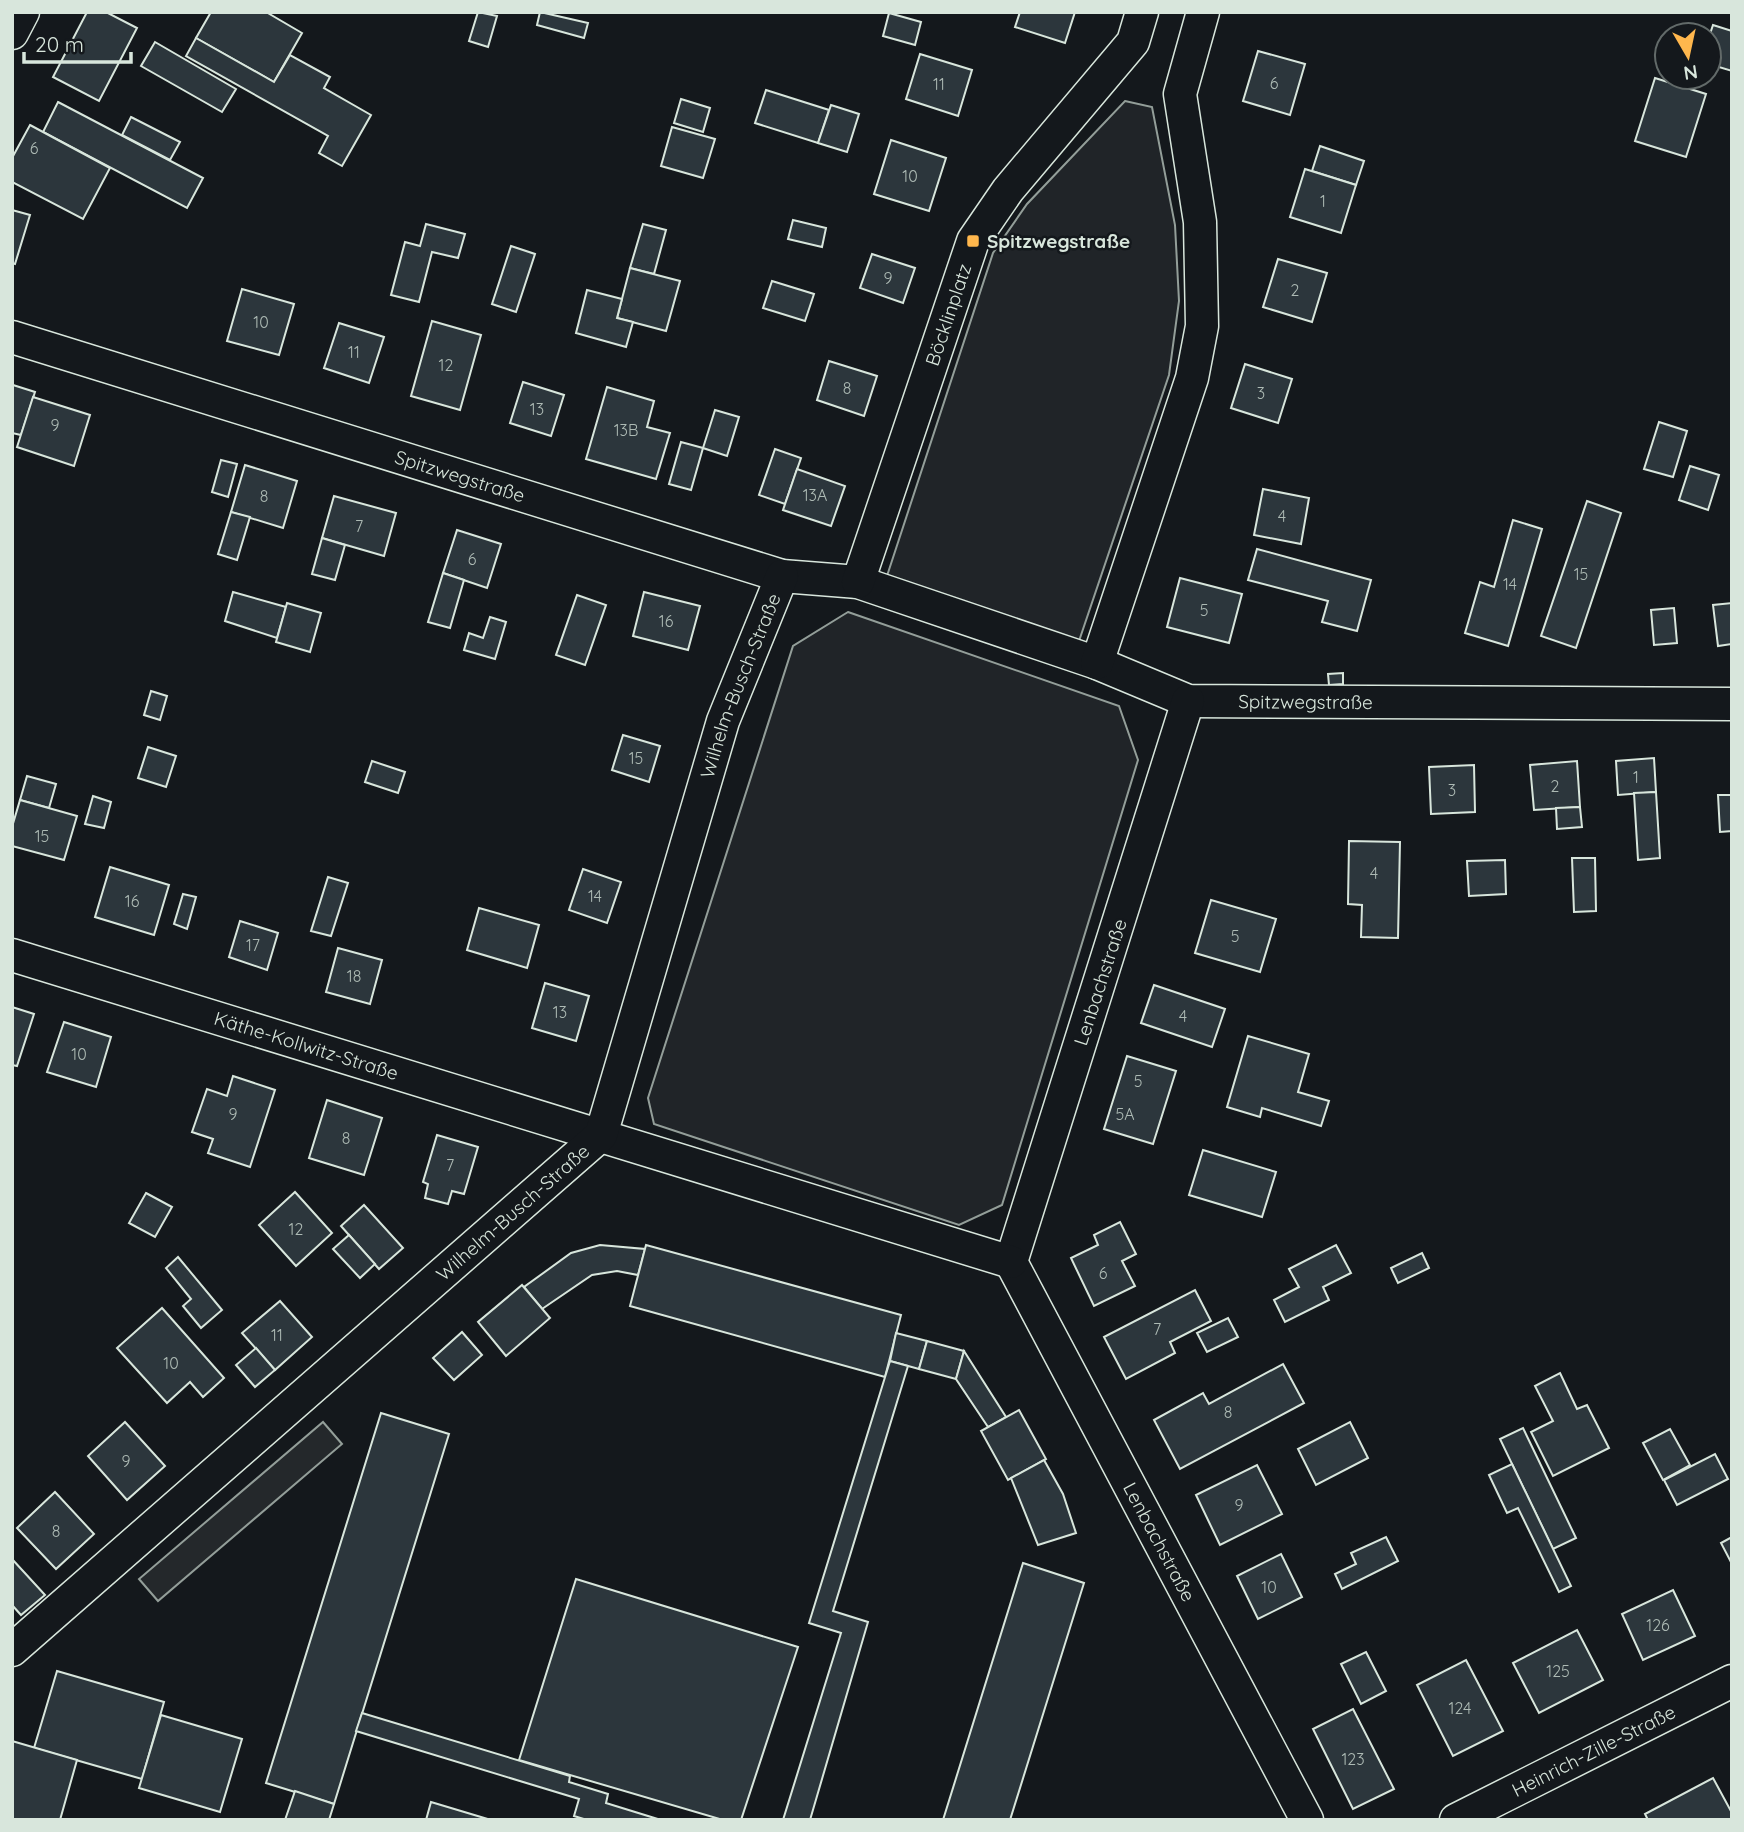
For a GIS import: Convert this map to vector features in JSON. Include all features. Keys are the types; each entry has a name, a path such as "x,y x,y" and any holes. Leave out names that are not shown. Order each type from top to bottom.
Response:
{"street":[{"path":"12,33 23,12"},
{"name":"Böcklinplatz","path":"858,582 973,241 1008,190 1133,42 1142,12"},
{"path":"1097,663 1192,378 1202,326 1200,222 1180,94 1203,12"},
{"name":"Spitzwegstraße","path":"12,337 782,576 858,582 1097,663 1188,701 1732,704"},
{"name":"Wilhelm-Busch-Straße","path":"12,1650 601,1135 723,721 782,576"},
{"name":"Lenbachstraße","path":"1188,701 1011,1262 1307,1820"},
{"name":"Käthe-Kollwitz-Straße","path":"12,954 601,1135"},
{"path":"601,1135 1011,1262"},
{"name":"Heinrich-Zille-Straße","path":"1456,1820 1732,1681"}],"shaded area":[{"path":"1125,101 1152,107 1175,225 1179,301 1169,375 1079,641 885,582 993,253 1027,204"},
{"path":"848,612 1119,706 1138,760 1002,1205 959,1225 654,1124 648,1098 793,646"},
{"path":"323,1422 342,1444 158,1601 139,1579"}],"building":[{"path":"87,12 106,12 137,28 99,101 53,77"},
{"path":"211,12 266,12 302,33 274,82 196,38"},
{"path":"478,12 497,16 488,47 469,41"},
{"path":"540,12 588,23 584,38 537,25"},
{"path":"1020,12 1075,12 1065,43 1015,27"},
{"path":"889,13 921,22 915,45 883,36"},
{"path":"1723,28 1732,31 1732,71 1723,68"},
{"path":"196,38 274,82 290,55 330,77 324,88 371,115 342,166 319,153 328,136 186,56"},
{"path":"155,42 236,89 222,112 141,66"},
{"path":"1258,51 1305,64 1290,115 1243,101"},
{"path":"920,54 972,70 958,116 906,99"},
{"path":"1653,84 1653,91 1696,91 1706,94 1686,157 1635,141"},
{"path":"766,90 829,110 818,143 755,123"},
{"path":"681,99 710,108 703,132 674,123"},
{"path":"58,102 203,178 187,208 43,132"},
{"path":"831,105 859,114 847,152 818,143"},
{"path":"131,117 180,142 170,160 122,135"},
{"path":"30,125 110,168 83,219 12,182 12,158"},
{"path":"672,127 715,139 703,178 661,166"},
{"path":"891,140 946,158 929,211 874,194"},
{"path":"1320,146 1364,161 1356,185 1312,171"},
{"path":"1305,169 1356,185 1341,233 1290,217"},
{"path":"12,210 30,215 15,264 12,263"},
{"path":"793,220 826,228 822,247 788,239"},
{"path":"426,224 465,234 458,258 432,252 419,302 391,295 405,242 420,246"},
{"path":"643,224 666,230 654,274 630,268"},
{"path":"511,246 535,254 516,312 492,304"},
{"path":"872,254 915,268 903,303 860,288"},
{"path":"1278,259 1327,273 1312,322 1263,307"},
{"path":"630,268 680,281 666,331 617,318"},
{"path":"772,281 814,294 805,321 763,308"},
{"path":"242,289 294,304 279,355 227,341"},
{"path":"587,290 622,299 617,318 633,322 626,347 576,333"},
{"path":"432,321 481,335 460,410 411,396"},
{"path":"339,323 384,337 369,383 324,368"},
{"path":"829,361 877,376 864,416 817,400"},
{"path":"1245,364 1292,379 1278,423 1231,408"},
{"path":"523,382 564,395 551,436 510,423"},
{"path":"13,385 35,392 21,435 12,433"},
{"path":"607,387 654,401 647,427 670,433 656,479 586,459"},
{"path":"33,397 90,415 74,466 17,447"},
{"path":"715,410 739,417 727,456 703,448"},
{"path":"1659,422 1687,431 1673,477 1644,469"},
{"path":"681,442 703,448 691,490 669,484"},
{"path":"775,449 801,458 785,504 759,495"},
{"path":"221,460 237,464 228,497 212,492"},
{"path":"245,465 297,481 283,528 231,512"},
{"path":"1690,466 1719,475 1708,510 1679,500"},
{"path":"797,469 845,486 831,526 783,510"},
{"path":"1263,489 1309,498 1301,544 1254,535"},
{"path":"334,496 396,513 384,556 322,538"},
{"path":"1587,501 1621,513 1576,648 1541,636"},
{"path":"231,512 250,517 237,560 218,554"},
{"path":"1513,520 1542,529 1508,646 1465,633 1480,582 1494,587"},
{"path":"457,530 501,544 487,588 443,573"},
{"path":"322,538 345,545 335,580 312,574"},
{"path":"1257,549 1371,580 1357,631 1322,622 1328,601 1248,580"},
{"path":"443,573 464,580 450,628 428,622"},
{"path":"1180,578 1242,594 1229,643 1167,627"},
{"path":"233,592 286,607 277,638 225,621"},
{"path":"644,592 700,606 688,650 633,636"},
{"path":"577,595 606,605 585,665 556,655"},
{"path":"287,603 321,613 310,652 276,642"},
{"path":"1732,603 1732,644 1718,646 1713,605"},
{"path":"1674,608 1677,643 1654,645 1651,610"},
{"path":"490,617 506,622 495,659 464,650 469,633 483,638"},
{"path":"1343,673 1343,684 1329,685 1328,674"},
{"path":"151,691 167,696 160,720 144,715"},
{"path":"623,735 660,746 649,782 612,770"},
{"path":"148,747 176,756 166,787 138,778"},
{"path":"1654,758 1656,792 1618,795 1616,761"},
{"path":"372,761 405,772 398,793 365,782"},
{"path":"1577,761 1580,807 1534,810 1530,765"},
{"path":"1474,765 1475,812 1431,814 1429,767"},
{"path":"27,776 56,784 49,808 20,800"},
{"path":"1656,792 1660,858 1638,860 1634,793"},
{"path":"1718,795 1732,795 1732,831 1720,832"},
{"path":"93,796 111,802 104,828 85,824"},
{"path":"20,800 77,816 64,860 12,846 12,827"},
{"path":"1580,807 1582,827 1557,829 1556,808"},
{"path":"1349,841 1400,842 1398,938 1361,937 1362,905 1348,904"},
{"path":"1572,858 1595,858 1596,911 1574,912"},
{"path":"1505,860 1506,894 1469,896 1467,861"},
{"path":"110,867 169,885 154,935 95,917"},
{"path":"583,869 621,882 607,923 569,910"},
{"path":"328,877 348,883 331,936 311,931"},
{"path":"183,894 196,897 187,929 174,924"},
{"path":"1211,900 1276,919 1260,972 1195,953"},
{"path":"479,908 539,925 527,968 467,950"},
{"path":"240,921 278,933 267,970 229,957"},
{"path":"338,948 382,960 370,1004 326,992"},
{"path":"545,983 589,996 576,1041 532,1028"},
{"path":"1154,985 1225,1009 1212,1047 1141,1023"},
{"path":"12,1007 34,1014 17,1066 12,1065"},
{"path":"64,1022 111,1037 96,1087 47,1072"},
{"path":"1248,1036 1309,1054 1298,1092 1329,1101 1321,1126 1262,1108 1260,1117 1227,1107"},
{"path":"1127,1056 1176,1071 1153,1144 1104,1129"},
{"path":"233,1076 275,1090 250,1167 208,1153 213,1139 192,1132 207,1089 227,1096"},
{"path":"327,1100 382,1118 364,1175 309,1158"},
{"path":"437,1135 478,1147 464,1194 452,1191 448,1204 425,1198 428,1184 423,1182"},
{"path":"1203,1150 1276,1172 1262,1217 1189,1195"},
{"path":"295,1192 332,1233 296,1266 259,1225"},
{"path":"146,1193 172,1207 155,1237 129,1223"},
{"path":"364,1205 403,1248 379,1269 341,1226"},
{"path":"1120,1222 1136,1254 1122,1261 1135,1286 1094,1306 1071,1258 1098,1245 1094,1235"},
{"path":"349,1235 375,1264 360,1278 333,1249"},
{"path":"600,1245 645,1249 638,1275 617,1271 592,1275 542,1309 524,1287 571,1253"},
{"path":"646,1245 901,1315 885,1377 630,1306"},
{"path":"1336,1245 1351,1273 1323,1287 1329,1300 1285,1322 1274,1300 1299,1287 1289,1269"},
{"path":"1422,1253 1429,1268 1398,1283 1391,1268"},
{"path":"178,1257 222,1310 201,1328 183,1306 191,1299 166,1268"},
{"path":"522,1285 550,1318 506,1356 478,1322"},
{"path":"1195,1290 1211,1321 1170,1342 1175,1353 1126,1379 1104,1337"},
{"path":"280,1301 312,1337 275,1370 242,1333"},
{"path":"162,1308 224,1378 203,1397 190,1382 167,1403 117,1348"},
{"path":"1228,1318 1238,1337 1207,1352 1197,1333"},
{"path":"462,1332 482,1355 454,1380 433,1358"},
{"path":"896,1333 927,1341 919,1369 890,1361"},
{"path":"927,1341 964,1351 956,1379 919,1369"},
{"path":"256,1348 275,1370 255,1387 236,1365"},
{"path":"964,1351 1006,1417 988,1427 956,1379"},
{"path":"890,1361 908,1366 833,1611 868,1622 810,1820 783,1820 841,1633 809,1623"},
{"path":"1283,1364 1304,1403 1180,1469 1154,1420 1203,1393 1209,1404"},
{"path":"1560,1373 1577,1409 1587,1405 1609,1448 1553,1476 1531,1432 1553,1421 1535,1386"},
{"path":"1019,1410 1046,1459 1008,1480 981,1431"},
{"path":"381,1413 449,1434 334,1804 266,1783"},
{"path":"125,1422 165,1466 127,1500 88,1456"},
{"path":"1350,1422 1368,1458 1316,1485 1298,1449"},
{"path":"1523,1428 1576,1538 1553,1549 1500,1439"},
{"path":"1670,1429 1690,1465 1663,1480 1643,1443"},
{"path":"1715,1454 1728,1479 1677,1505 1664,1480"},
{"path":"1044,1460 1063,1494 1076,1533 1038,1545 1011,1478"},
{"path":"1512,1464 1571,1586 1559,1592 1518,1508 1507,1513 1489,1475"},
{"path":"1257,1465 1282,1514 1220,1545 1196,1495"},
{"path":"55,1492 94,1534 56,1569 17,1528"},
{"path":"1386,1537 1398,1561 1342,1589 1335,1574 1356,1564 1351,1553"},
{"path":"1732,1537 1732,1564 1721,1543"},
{"path":"1281,1554 1302,1597 1258,1619 1237,1576"},
{"path":"12,1559 45,1595 21,1615 12,1605"},
{"path":"1023,1563 1084,1583 1010,1820 943,1820"},
{"path":"576,1579 798,1647 741,1820 723,1820 519,1760"},
{"path":"1673,1590 1695,1636 1643,1660 1622,1614"},
{"path":"1577,1630 1603,1680 1539,1713 1513,1663"},
{"path":"1366,1652 1386,1691 1361,1704 1341,1664"},
{"path":"1466,1660 1503,1731 1453,1756 1417,1685"},
{"path":"57,1671 164,1702 142,1779 34,1748"},
{"path":"1353,1709 1394,1789 1353,1809 1313,1729"},
{"path":"362,1713 570,1776 569,1782 608,1794 606,1803 661,1820 587,1820 574,1816 579,1799 356,1731"},
{"path":"161,1715 242,1739 220,1812 139,1788"},
{"path":"12,1741 77,1760 60,1820 12,1820"},
{"path":"1713,1778 1732,1813 1732,1820 1648,1820 1645,1814"},
{"path":"295,1791 334,1804 329,1820 285,1820"},
{"path":"431,1802 491,1820 426,1820"}],"place":[{"name":"Spitzwegstraße","path":"973,241"}]}
